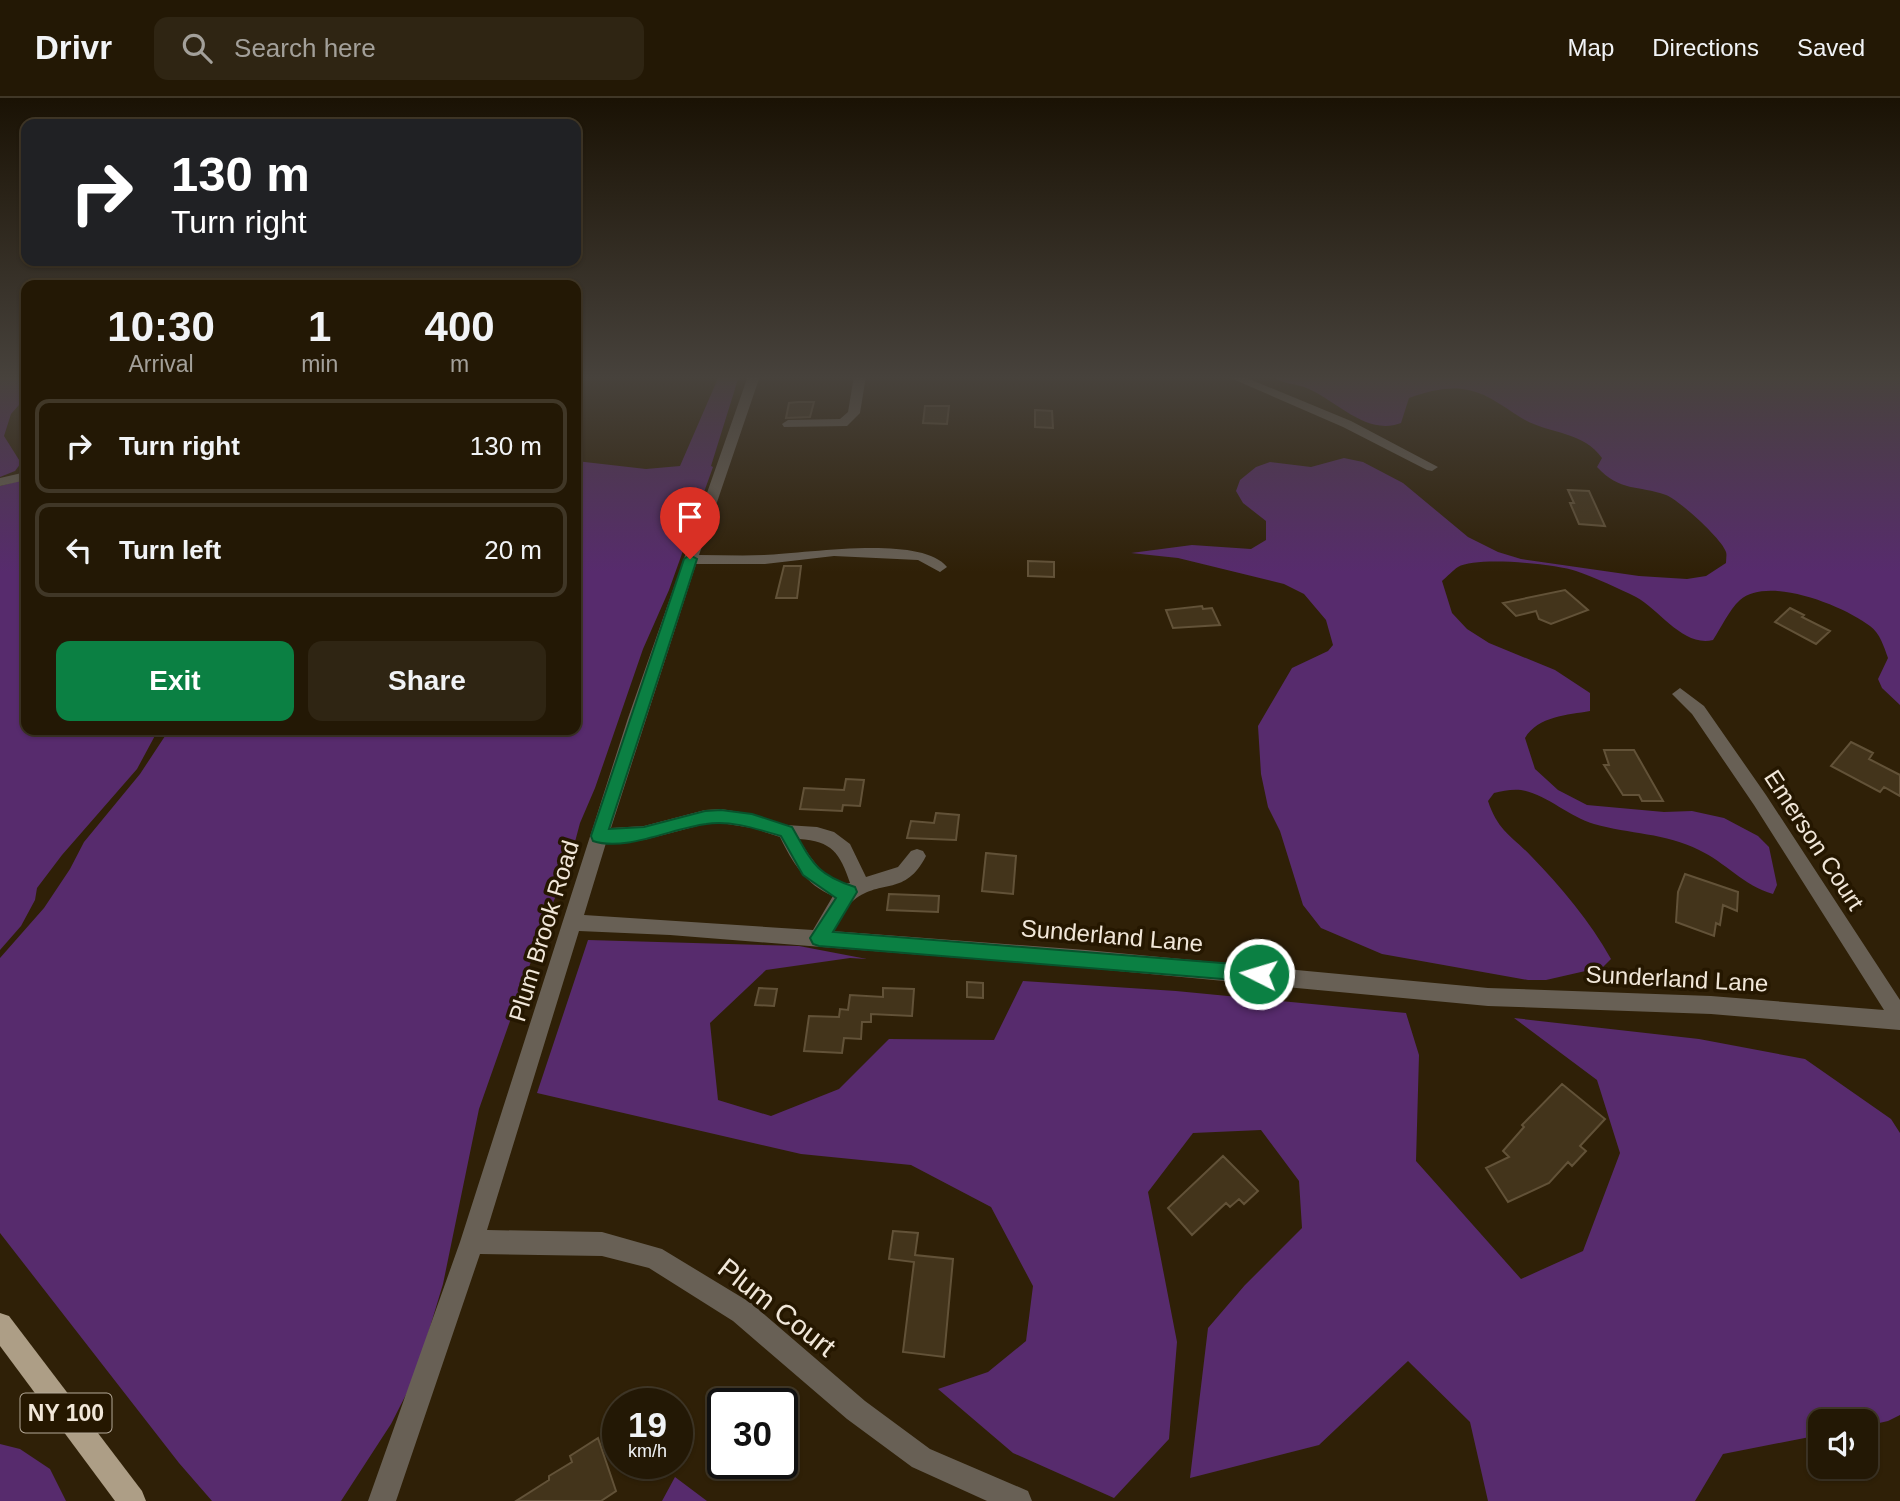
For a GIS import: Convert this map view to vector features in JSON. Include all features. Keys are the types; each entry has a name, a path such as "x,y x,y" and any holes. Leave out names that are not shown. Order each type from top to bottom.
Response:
{"main road":[{"name":"NY 100","path":"0,1325 132,1501"}],"street":[{"name":"Plum Brook Road","path":"382,1501 472,1242 599,836 731,441"},
{"path":"1382,441 1432,467"},
{"path":"0,482 21,477"},
{"path":"690,559 765,560 834,552 918,556 927,558 940,567"},
{"name":"Emerson Court","path":"1680,694 1698,710 1760,800 1900,1019"},
{"path":"599,836 644,833 705,817 721,816 752,821 786,832 821,833 834,837 843,844 849,855 855,890 819,938"},
{"path":"786,832 809,870 835,890 855,890 903,876 913,868 918,856"},
{"name":"Sunderland Lane","path":"571,923 819,938 1284,976 1488,997 1711,1005 1900,1019"},
{"name":"Plum Court","path":"472,1242 602,1244 654,1256 742,1312 856,1410 921,1458 1018,1501"}],"shaded area":[{"path":"0,441 7,441 21,463 15,471 0,477"},
{"path":"691,441 719,441 711,466 713,467 669,590 643,649 595,788 580,823 568,868 546,919 479,1109 443,1284 415,1377 391,1424 341,1501 212,1501 179,1463 0,1233 0,958 44,908 84,842 140,774 166,735 581,735 581,462 646,469 680,466"},
{"path":"1583,441 1900,441 1900,705 1882,688 1878,679 1888,658 1876,632 1843,610 1806,596 1787,592 1753,593 1736,604 1713,640 1702,641 1682,633 1636,597 1576,571 1516,562 1482,562 1458,567 1442,581 1452,613 1467,629 1489,643 1555,670 1590,693 1590,711 1545,721 1525,738 1535,769 1558,790 1587,805 1664,812 1692,811 1724,818 1758,836 1769,847 1777,885 1773,894 1753,885 1708,855 1686,844 1594,824 1530,792 1510,790 1494,793 1488,801 1496,819 1584,918 1611,959 1603,967 1546,980 1528,980 1382,954 1321,928 1303,905 1280,831 1268,807 1261,774 1258,726 1292,668 1328,651 1333,645 1326,620 1304,594 1284,584 1178,558 1131,553 1192,545 1251,549 1266,540 1266,521 1243,503 1236,491 1240,480 1256,467 1270,462 1311,467 1344,458 1363,462 1403,483 1468,537 1498,552 1521,559 1639,576 1687,579 1706,576 1726,563 1723,546 1690,512 1666,495 1614,481 1597,467 1602,458"},
{"path":"21,480 21,735 155,735 137,769 37,888 35,900 21,926 0,950 0,486"},
{"path":"588,940 799,946 867,959 850,958 766,970 710,1023 718,1100 771,1116 839,1089 889,1039 994,1040 1023,981 1176,991 1406,1013 1419,1055 1416,1161 1521,1279 1583,1251 1620,1153 1597,1080 1514,1018 1699,1039 1805,1059 1891,1119 1900,1133 1900,1415 1878,1423 1878,1409 1808,1409 1808,1437 1723,1454 1695,1501 1488,1501 1470,1422 1408,1361 1319,1445 1190,1478 1208,1328 1245,1285 1302,1228 1299,1181 1261,1130 1193,1133 1148,1192 1177,1342 1169,1439 1114,1498 1013,1453 938,1389 988,1372 1026,1341 1033,1286 991,1207 911,1165 801,1154 537,1093"},
{"path":"0,1444 20,1449 50,1469 66,1501 0,1501"},
{"path":"674,1479 678,1479 707,1501 662,1501"}],"building":[{"path":"1568,490 1589,491 1605,526 1579,524"},
{"path":"1028,561 1054,562 1054,577 1028,576"},
{"path":"784,566 801,566 797,598 776,598"},
{"path":"1565,590 1588,610 1551,624 1539,619 1536,611 1516,616 1503,603"},
{"path":"1202,606 1203,609 1212,608 1220,625 1173,628 1166,610"},
{"path":"1790,608 1830,631 1816,644 1775,622"},
{"path":"1851,742 1873,753 1869,759 1900,775 1900,796 1884,787 1880,792 1831,766"},
{"path":"1604,750 1634,750 1663,801 1642,801 1639,795 1623,795 1604,765 1609,765"},
{"path":"846,779 864,780 860,806 843,805 842,811 800,809 804,788 844,790"},
{"path":"936,813 959,815 956,840 907,838 911,821 934,823"},
{"path":"986,853 1016,856 1013,894 982,891"},
{"path":"1685,874 1738,892 1737,911 1723,905 1720,925 1716,923 1714,936 1676,922 1678,892"},
{"path":"889,894 939,896 938,912 887,910"},
{"path":"967,982 983,983 983,998 967,997"},
{"path":"759,988 777,989 774,1006 755,1005"},
{"path":"883,988 914,989 912,1016 871,1014 871,1022 862,1022 861,1039 844,1038 842,1053 804,1051 809,1016 839,1017 840,1009 848,1010 850,995 883,997"},
{"path":"1562,1084 1605,1119 1580,1146 1586,1151 1572,1166 1568,1162 1549,1183 1508,1202 1486,1168 1509,1157 1503,1151 1524,1127 1522,1125"},
{"path":"1223,1156 1258,1191 1244,1204 1239,1199 1230,1207 1226,1203 1192,1235 1168,1208"},
{"path":"893,1231 918,1233 915,1255 953,1259 944,1357 903,1352 914,1262 889,1259"},
{"path":"598,1438 602,1450 602,1479 612,1479 616,1491 601,1501 516,1501 572,1462 570,1456"}],"route":[{"path":"690,559 599,836 644,833 705,817 721,816 736,817 786,832 799,856 822,883 835,890 849,892 819,938 1259,974"}]}
